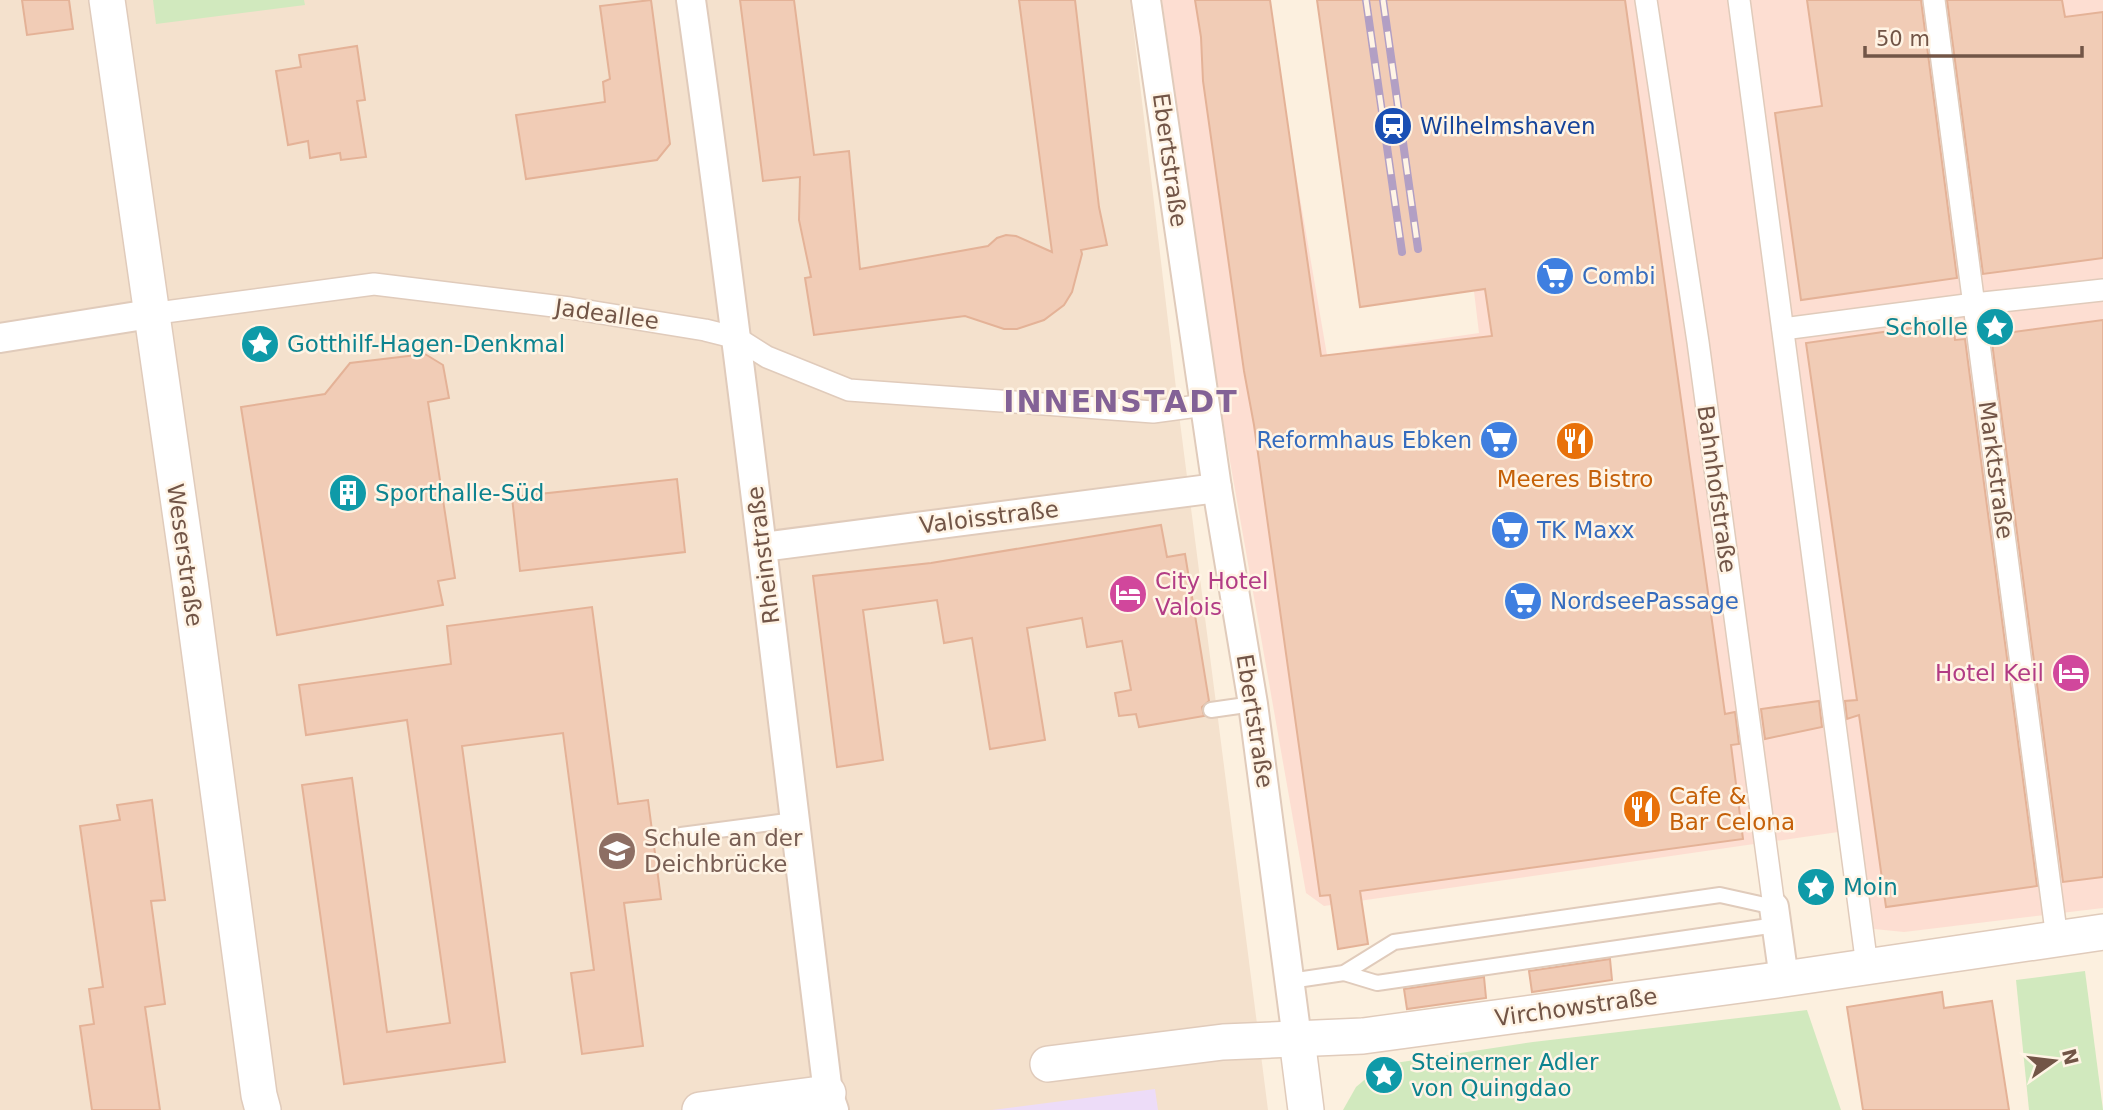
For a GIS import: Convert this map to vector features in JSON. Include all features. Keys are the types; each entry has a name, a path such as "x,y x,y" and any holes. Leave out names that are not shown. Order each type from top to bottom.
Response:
{"street":[{"name":"Weserstraße","path":"107,0 263,1110"},
{"name":"Rheinstraße","path":"691,0 737,338 794,820 831,1101"},
{"name":"Ebertstraße","path":"1146,0 1217,488 1253,704 1306,1110"},
{"name":"Bahnhofstraße","path":"1646,0 1698,342 1784,978"},
{"path":"1739,0 1867,966"},
{"name":"Marktstraße","path":"1934,0 2057,939"},
{"name":"Jadeallee","path":"0,338 150,314 374,284 649,319 705,330 737,338 767,357 849,390 1153,412 1205,405"},
{"path":"1783,329 2103,290"},
{"name":"Valoisstraße","path":"762,547 1217,488"},
{"name":"Virchowstraße","path":"1048,1064 1223,1042 1363,1036 2103,932"},
{"path":"700,1110 831,1101"}],"lane":[{"path":"1211,710 1253,704"},
{"path":"681,835 794,820"},
{"path":"1290,981 1344,973 1394,942 1720,895 1775,916"},
{"path":"1344,973 1377,983 1775,916"}],"shaded area":[{"path":"0,0 1130,0 1180,422 1268,1110 0,1110"},
{"path":"1162,0 1266,0 1327,355 1479,333 1439,0 2103,0 2103,908 1904,932 1874,929 1859,829 1324,906 1306,893 1215,376"},
{"path":"1155,1089 1158,1110 992,1110"}],"green space":[{"path":"153,0 304,0 305,5 156,24"},
{"path":"2085,971 2103,1110 2029,1110 2016,980"},
{"path":"1807,1010 1841,1110 1343,1110 1356,1087 1382,1065 1533,1042"}],"building":[{"path":"22,0 69,0 73,29 27,35"},
{"path":"651,0 670,144 657,160 526,179 516,115 605,102 603,82 610,79 600,6"},
{"path":"740,0 794,0 814,155 849,151 860,269 988,246 997,238 1006,235 1016,236 1052,252 1019,0 1075,0 1099,207 1107,245 1081,250 1072,292 1064,305 1044,320 1017,329 1004,329 965,316 814,335 805,278 811,277 799,220 800,177 763,181"},
{"path":"1195,0 1270,0 1321,356 1492,336 1485,289 1360,307 1317,0 1625,0 1725,714 1735,712 1739,744 1731,745 1743,839 1360,891 1368,944 1338,949 1330,895 1320,896 1203,81 1201,37"},
{"path":"1807,0 1921,0 1957,278 1801,300 1775,113 1822,106"},
{"path":"1947,0 2062,0 2065,17 2103,12 2103,258 1983,274"},
{"path":"357,46 365,100 357,101 366,157 341,160 340,153 310,158 308,141 288,145 276,71 301,67 299,55"},
{"path":"2103,320 2103,877 2063,882 1991,335"},
{"path":"1953,322 1955,340 1965,339 2037,886 1886,907 1859,715 1847,719 1845,701 1857,700 1806,343"},
{"name":"Sporthalle-Süd","path":"425,354 443,365 449,398 428,402 455,578 438,581 443,605 277,635 241,407 325,394 350,363"},
{"path":"677,479 685,552 520,571 512,497"},
{"path":"1161,525 1167,557 1185,554 1209,701 1202,707 1204,716 1139,727 1136,714 1119,716 1115,693 1131,690 1122,641 1087,647 1082,618 1027,628 1045,740 990,749 972,638 944,643 937,600 863,610 883,760 837,767 813,576 931,563"},
{"path":"592,607 618,804 648,800 661,899 624,903 643,1046 582,1054 571,973 594,970 563,733 462,746 505,1062 344,1084 302,785 352,778 387,1032 450,1023 407,720 306,735 299,685 451,664 447,626"},
{"path":"1819,701 1822,727 1765,739 1761,709"},
{"path":"152,800 165,900 151,901 165,1004 145,1007 160,1110 92,1110 80,1026 94,1024 89,989 103,987 80,826 120,820 117,805"},
{"path":"1610,959 1612,980 1532,992 1529,971"},
{"path":"1484,977 1486,998 1407,1009 1404,989"},
{"path":"1942,992 1944,1008 1992,1001 2009,1110 1863,1110 1847,1007"}],"railway":[{"path":"1366,0 1402,252"},
{"path":"1383,0 1418,249"}],"place":[{"name":"Wilhelmshaven","path":"1393,126"},
{"name":"Combi","path":"1555,276"},
{"name":"Scholle","path":"1995,327"},
{"name":"Gotthilf-Hagen-Denkmal","path":"260,344"},
{"name":"Reformhaus Ebken","path":"1499,440"},
{"name":"Meeres Bistro","path":"1575,441"},
{"name":"Sporthalle-Süd","path":"348,493"},
{"name":"TK Maxx","path":"1510,530"},
{"name":"City Hotel Valois","path":"1128,594"},
{"name":"NordseePassage","path":"1523,601"},
{"name":"Hotel Keil","path":"2071,673"},
{"name":"Cafe & Bar Celona","path":"1642,809"},
{"name":"Schule an der Deichbrücke","path":"617,851"},
{"name":"Moin","path":"1816,887"},
{"name":"Steinerner Adler von Quingdao","path":"1384,1075"}],"district":[{"name":"INNENSTADT","path":"1121,402"}]}
